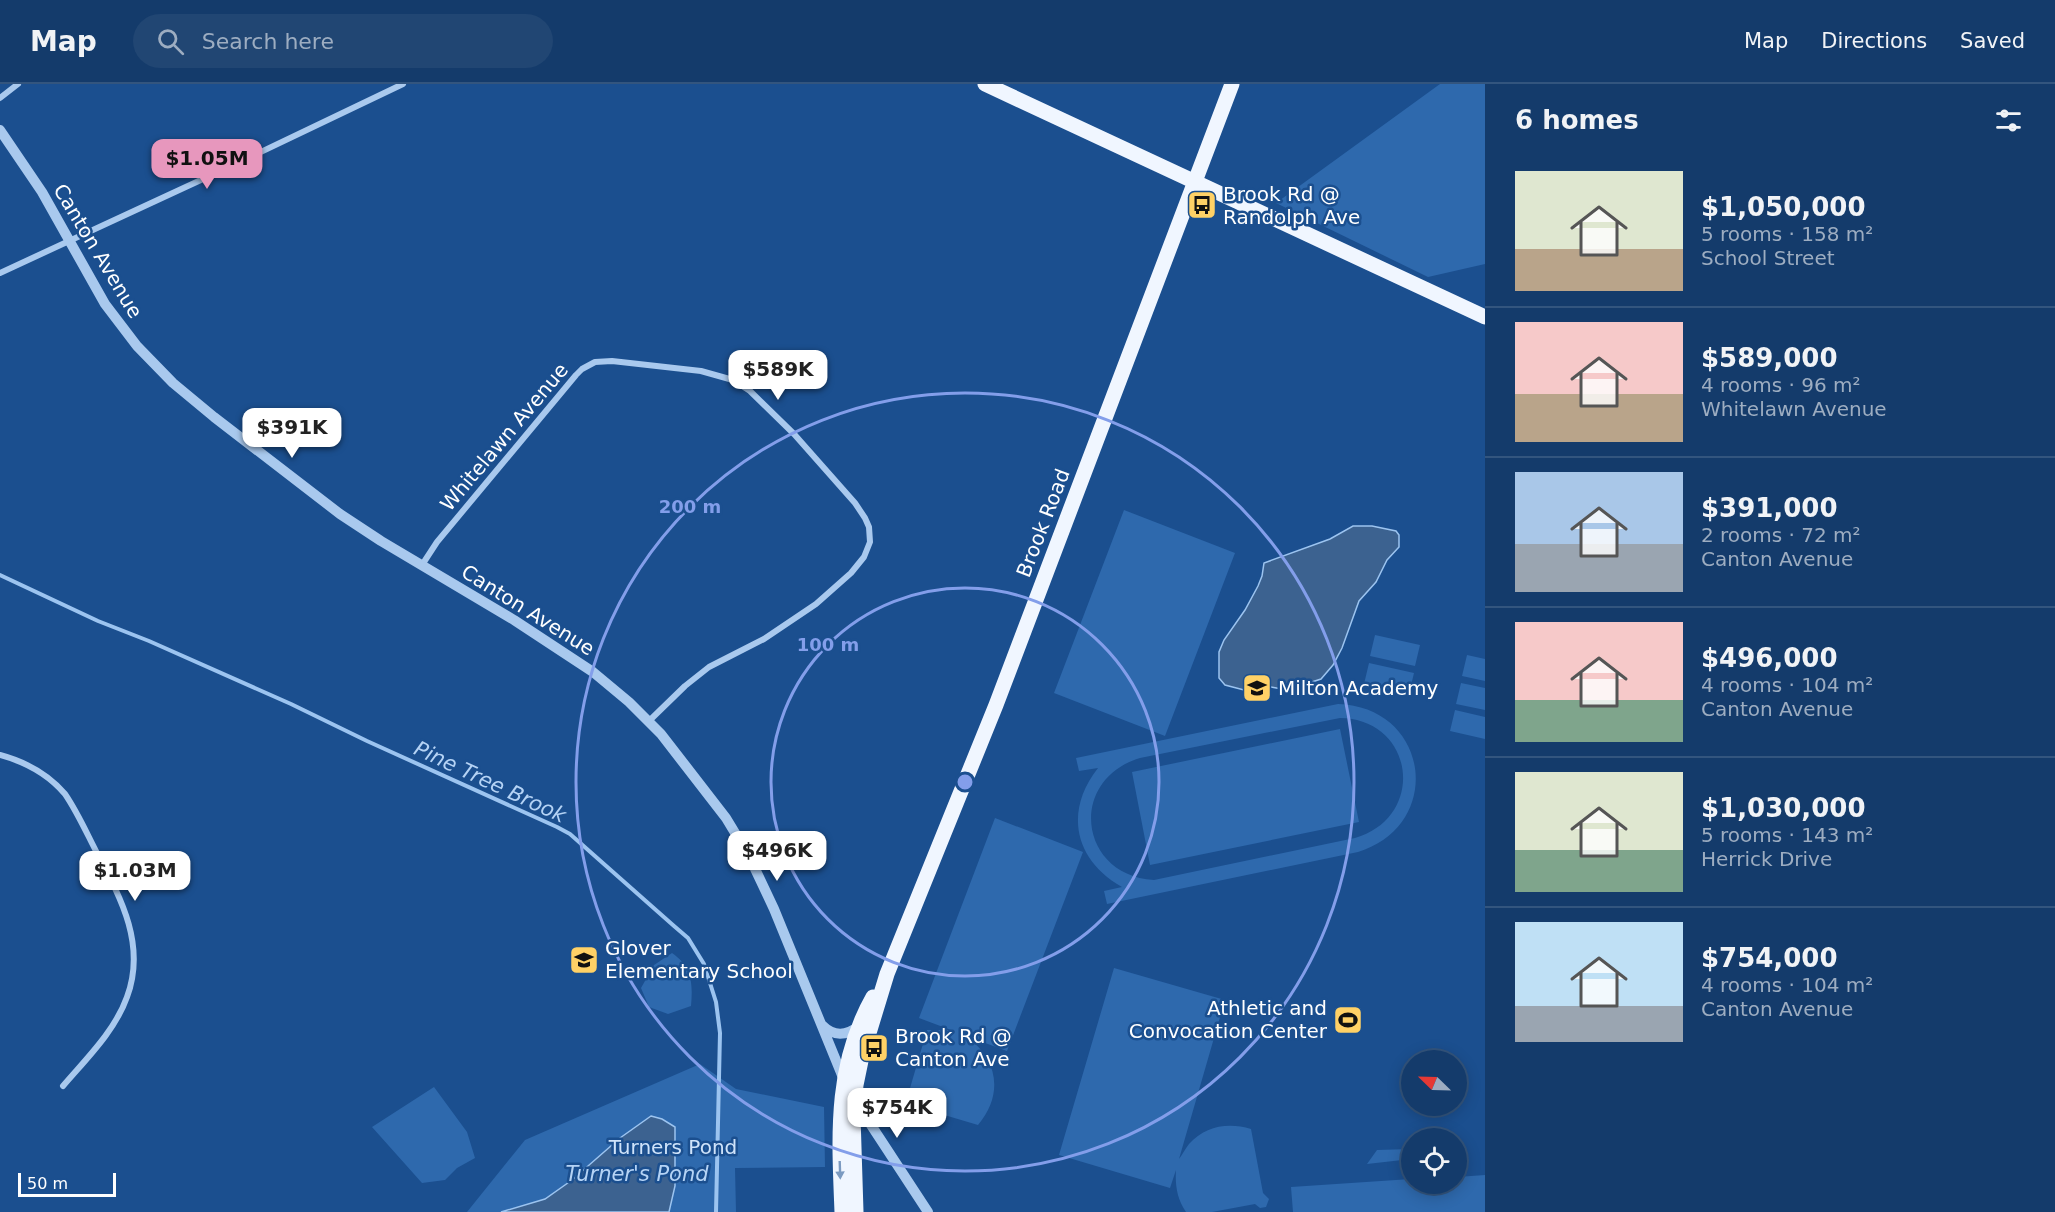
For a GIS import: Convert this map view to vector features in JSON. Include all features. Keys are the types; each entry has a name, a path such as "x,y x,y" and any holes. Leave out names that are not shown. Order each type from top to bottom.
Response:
{"main road":[{"path":"985,84 1485,317"},
{"name":"Brook Road","path":"856,1212 854,1100 862,1056 887,974 996,705 1232,84"},
{"name":"Brook Road","path":"842,1212 839,1128 844,1079 859,1026 869,1003 887,974"}],"street":[{"path":"0,99 18,84"},
{"path":"0,273 403,84"},
{"name":"Canton Avenue","path":"0,129 33,177 115,317 143,353 173,383 340,514 514,620 586,668 618,692 649,721 675,751 741,841 774,909 820,1024 854,1100 928,1212"},
{"name":"Whitelawn Avenue","path":"422,565 437,542 554,401 576,375 588,365 595,362 612,361 700,371 733,380 750,391 800,441 861,511 869,527 870,542 851,573 816,604 764,639 709,667 685,686 649,721"},
{"path":"0,755 20,761 40,772 65,794 120,898 132,934 134,956 127,999 109,1030 63,1086"},
{"path":"820,1024 836,1034 848,1033 859,1026"}],"green space":[{"path":"1440,84 1485,84 1485,264 1428,277 1276,203"},
{"path":"1124,510 1235,553 1165,736 1054,693"},
{"path":"1375,635 1420,645 1415,666 1370,656"},
{"path":"1467,655 1485,659 1485,681 1462,676"},
{"path":"1369,663 1414,673 1409,694 1364,684"},
{"path":"1461,683 1485,688 1485,710 1456,704"},
{"path":"1338,704 1369,710 1392,725 1408,745 1415,769 1414,794 1405,818 1386,838 1358,852 1107,904 1104,891 1122,887 1093,863 1084,849 1079,834 1078,817 1081,801 1087,784 1098,768 1079,771 1076,758","holes":["1340,718 1365,723 1384,734 1397,751 1403,770 1402,791 1394,811 1378,827 1355,838 1154,880 1129,875 1110,862 1097,845 1092,826 1093,805 1101,786 1117,769 1140,758"]},
{"path":"1455,710 1485,717 1485,739 1450,731"},
{"path":"1340,729 1359,822 1150,865 1132,772"},
{"path":"995,818 1083,852 1007,1051 966,1036 985,1055 994,1077 992,1101 978,1125 914,1106 906,1110 899,1103 902,1097 908,1095 927,1030 951,1030 919,1018"},
{"path":"672,953 684,964 690,976 692,998 691,1006 668,1014 649,1007 641,988 654,965"},
{"path":"1114,968 1225,1000 1179,1159 1195,1138 1210,1129 1234,1126 1251,1129 1263,1193 1269,1199 1266,1207 1260,1208 1255,1204 1212,1212 1186,1212 1177,1192 1176,1170 1170,1188 1059,1155"},
{"name":"Turners Pond","path":"700,1064 736,1089 824,1107 825,1167 735,1168 736,1212 467,1212 525,1140"},
{"path":"434,1087 467,1132 475,1158 457,1168 445,1180 422,1183 372,1127"},
{"path":"1401,1149 1401,1160 1367,1164 1377,1150"},
{"path":"1485,1175 1485,1212 1293,1212 1291,1187 1401,1180 1401,1194 1467,1194 1467,1176"}],"water":[{"path":"1353,526 1372,526 1396,531 1399,535 1399,547 1387,560 1376,582 1359,601 1342,648 1333,665 1321,679 1287,690 1271,687 1244,690 1225,685 1219,678 1219,652 1224,640 1258,586 1264,563 1330,539"},
{"name":"Turner's Pond","path":"651,1116 662,1119 675,1127 675,1186 669,1212 501,1212 545,1199"}],"waterway":[{"name":"Pine Tree Brook","path":"0,575 98,621 291,704 557,827 570,834 688,938 704,964 716,1002 720,1033 716,1212"}],"place":[{"name":"Brook Rd @ Randolph Ave","path":"1202,205"},
{"name":"Milton Academy","path":"1257,688"},
{"name":"Glover Elementary School","path":"584,960"},
{"name":"Athletic and Convocation Center","path":"1348,1020"},
{"name":"Brook Rd @ Canton Ave","path":"874,1048"}]}
